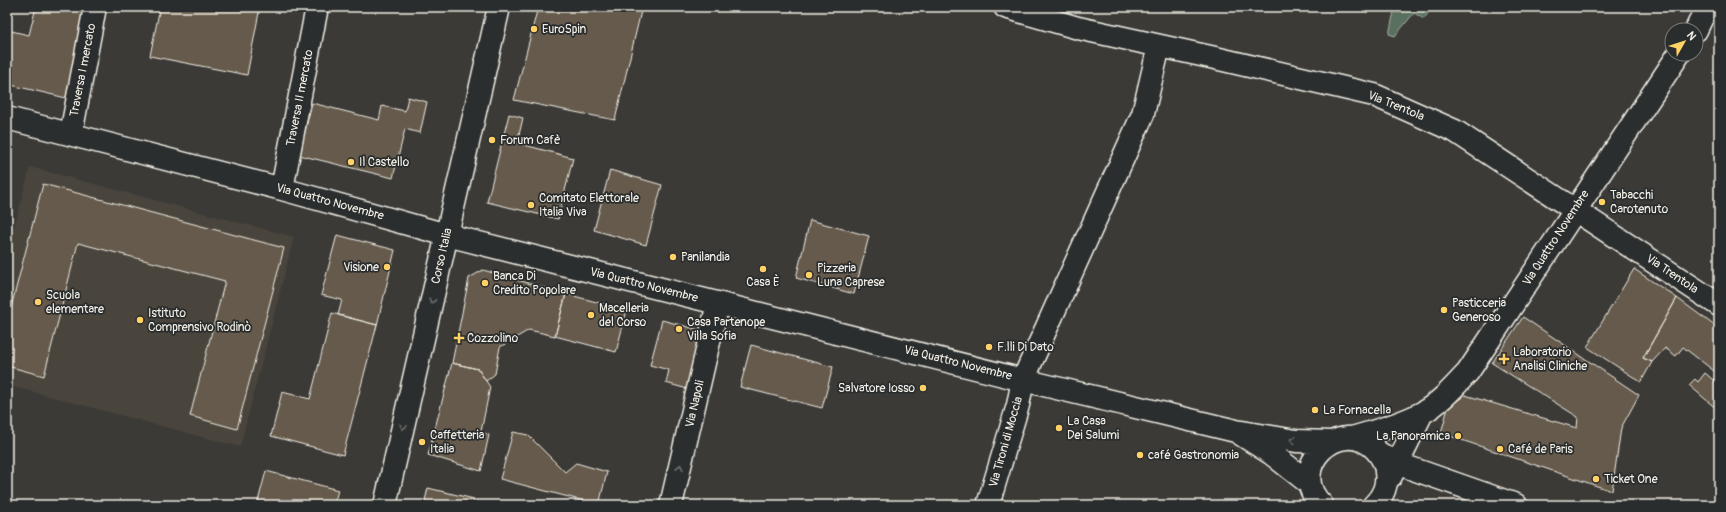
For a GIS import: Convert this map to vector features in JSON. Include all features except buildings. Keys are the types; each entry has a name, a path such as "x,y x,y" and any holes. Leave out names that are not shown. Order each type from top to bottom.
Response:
{"street":[{"name":"Traversa I mercato","path":"71,134 95,7"},
{"name":"Traversa II mercato","path":"282,189 317,7"},
{"name":"Corso Italia","path":"385,505 500,7"},
{"name":"Via Trentola","path":"1007,7 1078,28 1374,95 1455,131 1719,305"},
{"path":"1700,22 1707,7"},
{"name":"Via Tironi di Moccia","path":"988,505 1018,405 1023,380 1143,114 1159,46"},
{"name":"Via Quattro Novembre","path":"7,118 282,189 447,235 1023,380 1236,431 1296,441 1342,440 1398,423 1422,413 1442,398 1468,372 1674,62"},
{"name":"Via Napoli","path":"671,505 718,303"},
{"name":"Via Quattro Novembre","path":"1388,458 1422,413"},
{"name":"Via Quattro Novembre","path":"1236,431 1272,454 1310,484"},
{"path":"1322,505 1317,500 1310,484 1309,475 1312,462 1321,449 1342,440 1366,442 1388,458 1444,480 1516,505"},
{"path":"1382,500 1388,458"},
{"path":"1382,500 1398,481 1444,480"}],"shaded area":[{"name":"Istituto Comprensivo Rodinò","path":"30,167 294,237 240,447 7,385 7,254"}],"green space":[{"path":"1395,7 1432,7 1424,19 1414,13 1395,36 1389,34"}],"place":[{"name":"EuroSpin","path":"534,29"},
{"name":"Forum Cafè","path":"492,140"},
{"name":"Il Castello","path":"351,162"},
{"name":"Tabacchi Carotenuto","path":"1602,202"},
{"name":"Comitato Elettorale Italia Viva","path":"531,205"},
{"name":"Panilandia","path":"673,257"},
{"name":"Visione","path":"387,267"},
{"name":"Casa È","path":"763,269"},
{"name":"Pizzeria Luna Caprese","path":"809,275"},
{"name":"Banca Di Credito Popolare","path":"485,283"},
{"name":"Scuola elementare","path":"38,302"},
{"name":"Pasticceria Generoso","path":"1444,310"},
{"name":"Macelleria del Corso","path":"591,315"},
{"name":"Istituto Comprensivo Rodinò","path":"140,320"},
{"name":"Casa Partenope Villa Sofia","path":"679,329"},
{"name":"Cozzolino","path":"459,338"},
{"name":"F.lli Di Dato","path":"989,347"},
{"name":"Laboratorio Analisi Cliniche","path":"1504,359"},
{"name":"Salvatore Iosso","path":"923,388"},
{"name":"La Fornacella","path":"1315,410"},
{"name":"La Casa Dei Salumi","path":"1059,428"},
{"name":"La Panoramica","path":"1458,436"},
{"name":"Caffetteria Italia","path":"422,442"},
{"name":"Café de Paris","path":"1500,449"},
{"name":"café Gastronomia","path":"1140,455"},
{"name":"Ticket One","path":"1596,479"}]}
